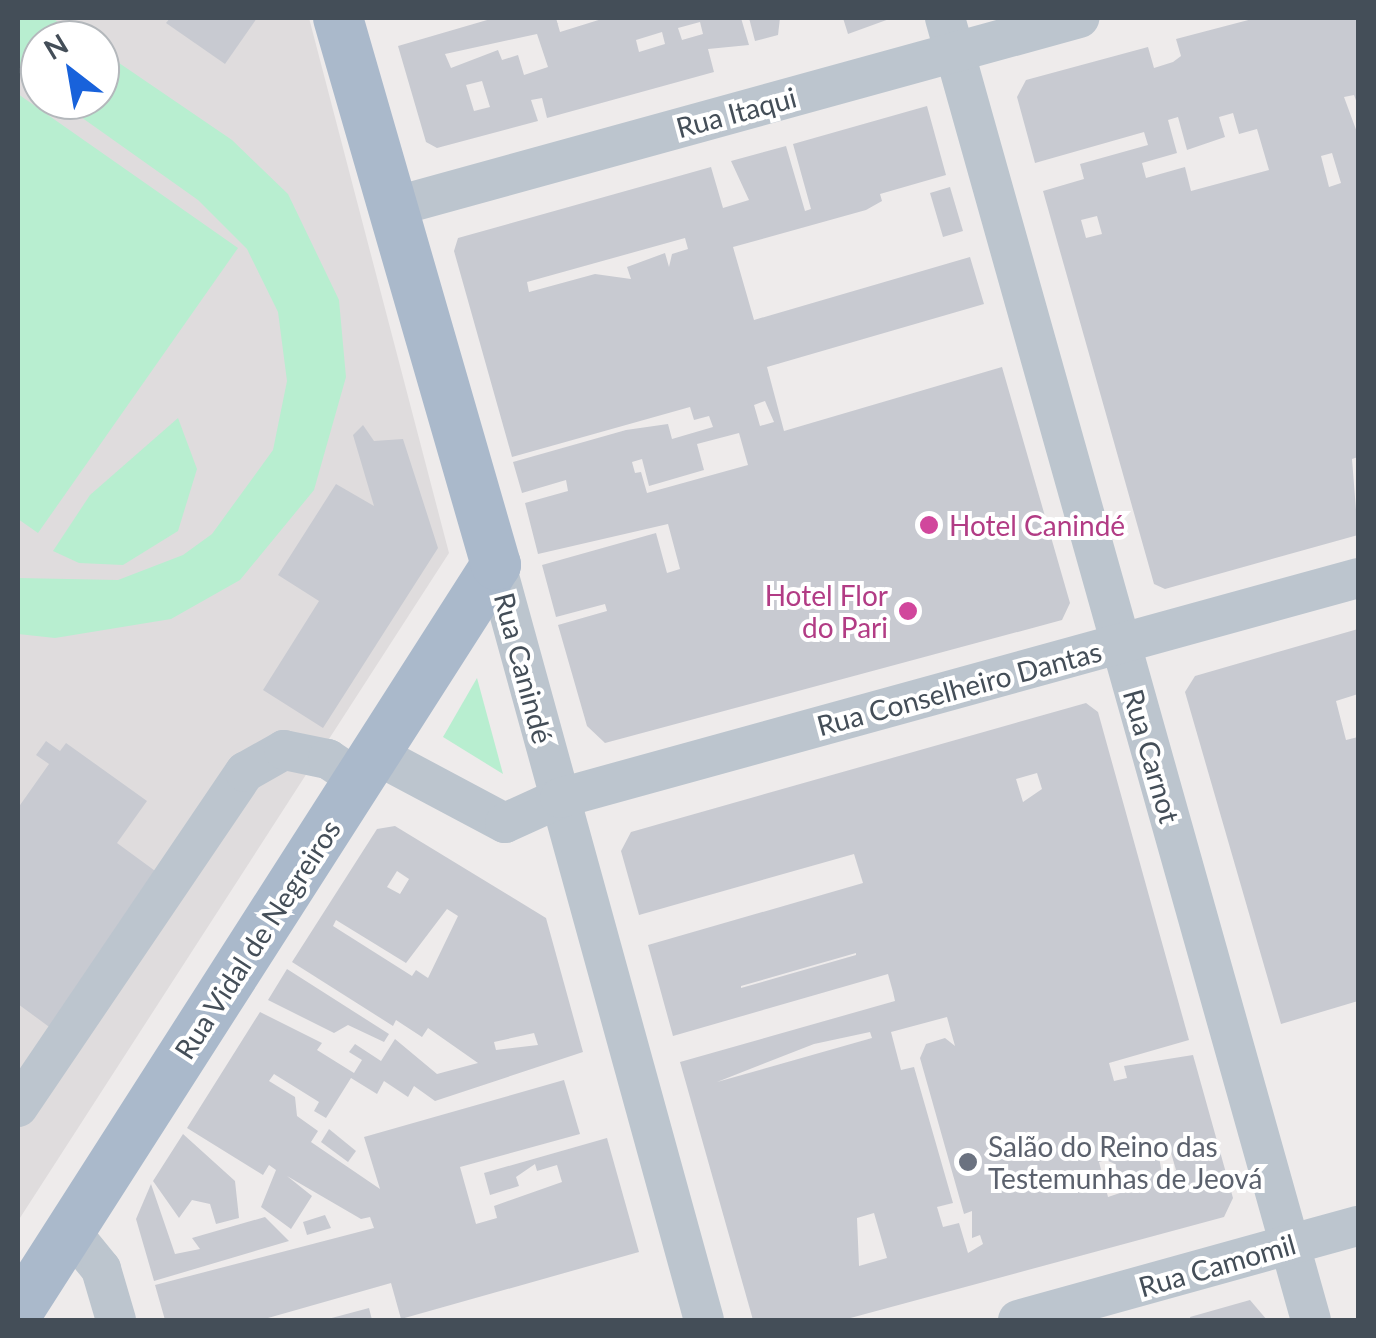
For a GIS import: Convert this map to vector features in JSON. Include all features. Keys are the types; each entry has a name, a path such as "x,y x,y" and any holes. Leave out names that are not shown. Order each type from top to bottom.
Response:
{"main road":[{"name":"Rua Canindé","path":"338,18 496,566"},
{"name":"Rua Vidal de Negreiros","path":"18,1312 496,566"}],"street":[{"name":"Rua Itaqui","path":"393,207 950,35 1080,18"},
{"name":"Rua Carnot","path":"950,35 1312,1320"},
{"name":"Rua Canindé","path":"496,566 704,1320"},
{"name":"Rua Conselheiro Dantas","path":"18,1107 245,772 284,750 367,767 488,820 523,819 560,798 1358,578"},
{"name":"Rua Camomil","path":"1018,1320 1358,1226"},
{"path":"70,1231 102,1270 116,1320"}],"shaded area":[{"path":"18,18 309,18 449,553 18,1221"}],"green space":[{"path":"18,18 55,20 20,20 18,72"},
{"path":"120,64 232,140 288,194 339,300 346,377 314,490 240,580 171,619 55,638 18,634 18,578 118,580 183,555 212,534 273,450 287,381 278,312 247,249 198,200 85,120 120,120"},
{"path":"18,94 20,120 55,120 238,248 38,533 18,519"},
{"path":"178,418 197,469 178,531 123,565 79,563 53,551 90,495"},
{"path":"477,678 503,774 443,737"}],"building":[{"path":"170,18 257,18 225,64 166,23"},
{"path":"494,18 556,18 560,32 605,18 741,18 749,45 708,49 714,72 547,118 542,98 531,100 538,121 437,148 426,142 398,46","holes":["700,22 703,34 682,40 678,28","662,32 665,44 639,52 636,40","537,34 548,67 524,75 518,55 502,60 498,50 451,68 445,54","482,81 490,107 474,111 466,85"]},
{"path":"749,18 780,18 778,35 755,41"},
{"path":"843,18 892,18 848,34"},
{"path":"1256,18 1358,18 1358,106 1354,95 1344,97 1358,135 1358,457 1352,459 1358,535 1165,589 1154,584 1043,191 1084,179 1080,164 1148,145 1144,132 1035,163 1017,97 1026,80 1148,47 1154,68 1173,62 1181,56 1176,39","holes":["1233,113 1239,134 1257,129 1269,170 1191,191 1185,167 1146,178 1142,163 1177,153 1168,120 1178,117 1187,150 1225,137 1219,117","1332,153 1341,183 1329,187 1321,156","1097,216 1102,234 1086,238 1081,220"]},
{"path":"927,106 946,175 880,194 882,201 866,210 733,247 754,320 970,257 984,304 767,367 784,431 1002,367 1070,603 1062,620 605,743 587,726 558,625 607,611 605,604 556,617 542,565 656,533 667,573 680,569 668,524 538,554 525,503 568,491 566,480 522,493 513,462 626,430 668,424 672,439 713,427 709,416 694,420 690,407 512,457 454,251 458,238 711,167 723,208 749,200 731,161 786,146 805,211 811,209 793,144","holes":["685,238 688,249 672,254 669,267 665,253 627,267 631,279 595,274 529,292 527,282","765,401 774,422 760,426 754,405","739,433 748,465 647,493 641,472 635,473 632,462 642,459 649,486 704,470 697,444"]},
{"path":"950,187 963,231 943,237 930,193"},
{"path":"363,425 374,441 403,439 438,548 323,728 263,690 319,601 278,575 336,484 374,506 353,435"},
{"path":"1358,629 1358,694 1336,701 1346,740 1358,737 1358,1001 1281,1024 1185,692 1195,676"},
{"path":"1086,703 1098,712 1189,1040 1109,1063 1114,1081 1127,1078 1124,1066 1193,1055 1233,1198 1224,1217 843,1320 753,1320 680,1062 895,1001 893,992 888,974 673,1036 648,945 863,883 854,854 639,915 621,851 631,832","holes":["1037,773 1042,789 1023,802 1016,779","856,953 856,955 741,986","947,1017 955,1046 945,1038 926,1044 920,1058 964,1214 972,1211 972,1238 980,1235 983,1244 968,1253 959,1223 943,1227 937,1207 953,1203 914,1067 901,1070 891,1032","870,1032 872,1038 717,1082 814,1044","1157,1145 1169,1146 1176,1170 1163,1180","1106,1160 1115,1164 1123,1192 1108,1197 1099,1162","874,1213 887,1258 859,1266 857,1218"]},
{"path":"46,741 60,751 66,743 147,801 117,843 162,876 52,1029 18,1004 18,808 49,764 36,755"},
{"path":"395,826 546,918 583,1052 435,1101 414,1086 408,1097 384,1081 377,1094 351,1078 326,1118 314,1111 319,1102 274,1074 269,1081 295,1097 297,1116 318,1131 311,1142 380,1189 364,1137 564,1080 580,1134 460,1167 476,1224 497,1218 494,1206 562,1182 557,1165 537,1171 535,1164 516,1177 519,1186 490,1195 484,1173 607,1138 639,1252 401,1319 391,1283 261,1320 165,1320 155,1285 374,1228 370,1217 361,1219 287,1176 312,1196 291,1229 261,1207 276,1170 269,1165 263,1175 187,1128 260,1012 322,1043 317,1050 354,1073 362,1060 349,1052 355,1044 381,1061 395,1039 437,1074 478,1063 428,1028 422,1037 396,1020 393,1026 292,962 377,829","holes":["397,871 409,879 400,894 387,887","447,909 458,916 428,978 416,970 412,976 333,926 336,920 406,963","534,1033 538,1045 496,1050 494,1042"]},
{"path":"287,969 389,1034 384,1042 348,1025 334,1033 268,1000"},
{"path":"329,1129 356,1151 348,1162 321,1142"},
{"path":"183,1134 235,1181 239,1218 216,1224 210,1204 192,1200 179,1218 153,1181"},
{"path":"151,1184 175,1254 200,1249 192,1238 265,1217 289,1241 154,1281 136,1219"},
{"path":"325,1215 331,1228 307,1235 303,1222"},
{"path":"1250,1300 1267,1320 1190,1317"},
{"path":"369,1308 372,1320 328,1320 328,1319"}],"place":[{"name":"Hotel Canindé","path":"929,525"},
{"name":"Hotel Flor do Pari","path":"908,611"},
{"name":"Salão do Reino das Testemunhas de Jeová","path":"968,1162"}]}
